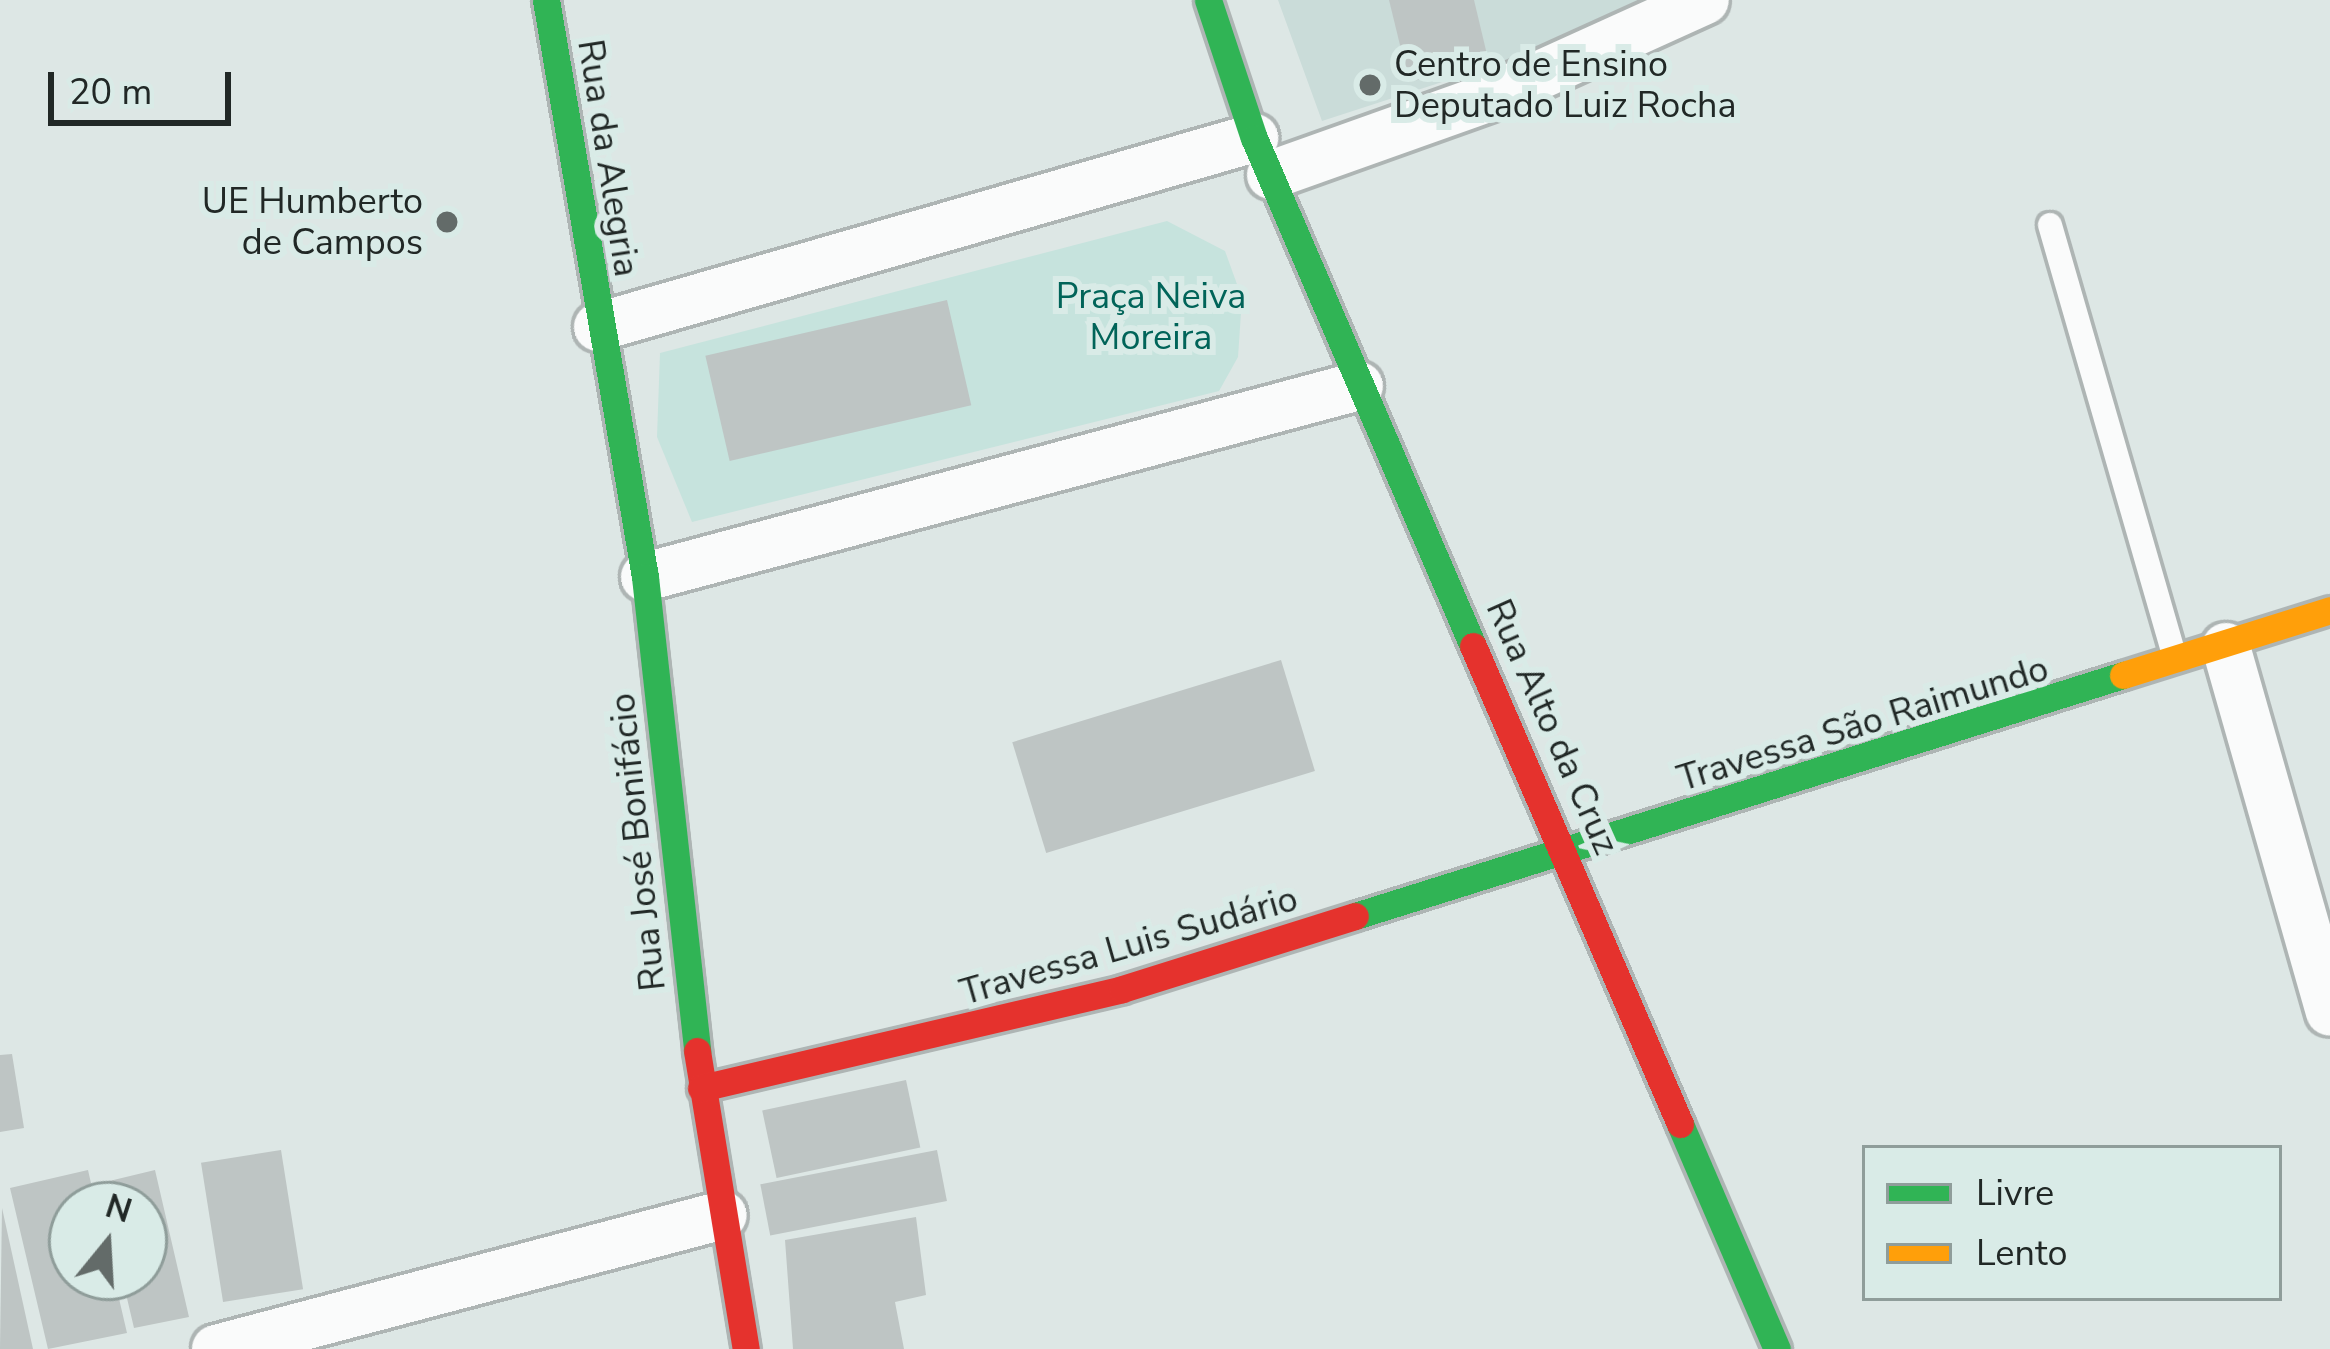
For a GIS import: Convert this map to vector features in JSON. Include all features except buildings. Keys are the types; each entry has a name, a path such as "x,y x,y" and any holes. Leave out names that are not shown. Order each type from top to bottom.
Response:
{"street":[{"name":"Rua da Alegria","path":"547,0 598,327"},
{"name":"Rua Alto da Cruz","path":"1208,0 1263,157 1359,386 1570,853 1777,1349"},
{"path":"598,327 1263,157 1433,120 1705,0"},
{"name":"Rua José Bonifácio","path":"598,327 645,577 701,1088 746,1349"},
{"path":"645,577 1359,386"},
{"name":"Travessa São Raimundo","path":"1570,853 2330,610"},
{"path":"2226,647 2330,1011"},
{"name":"Travessa Luis Sudário","path":"701,1088 1122,989 1570,853"},
{"path":"216,1349 723,1215"}],"lane":[{"path":"2050,225 2176,663"}],"shaded area":[{"name":"Centro de Ensino Deputado Luiz Rocha","path":"1278,0 1642,0 1541,50 1322,121"}],"green space":[{"name":"Praça Neiva Moreira","path":"1167,221 1225,251 1242,298 1238,357 1219,391 692,522 657,437 660,353"}],"traffic: fast":[{"path":"546,0 645,577 697,1051"},
{"path":"1208,0 1254,138 1473,646"},
{"path":"1355,916 2123,675"},
{"path":"1680,1124 1777,1349"}],"traffic: slow":[{"path":"2123,675 2330,610"}],"traffic: jam":[{"path":"1473,646 1680,1124"},
{"path":"701,1088 1122,989 1355,916"},
{"path":"697,1051 746,1349"}],"place":[{"name":"Centro de Ensino Deputado Luiz Rocha","path":"1370,85"},
{"name":"UE Humberto de Campos","path":"447,222"}]}
